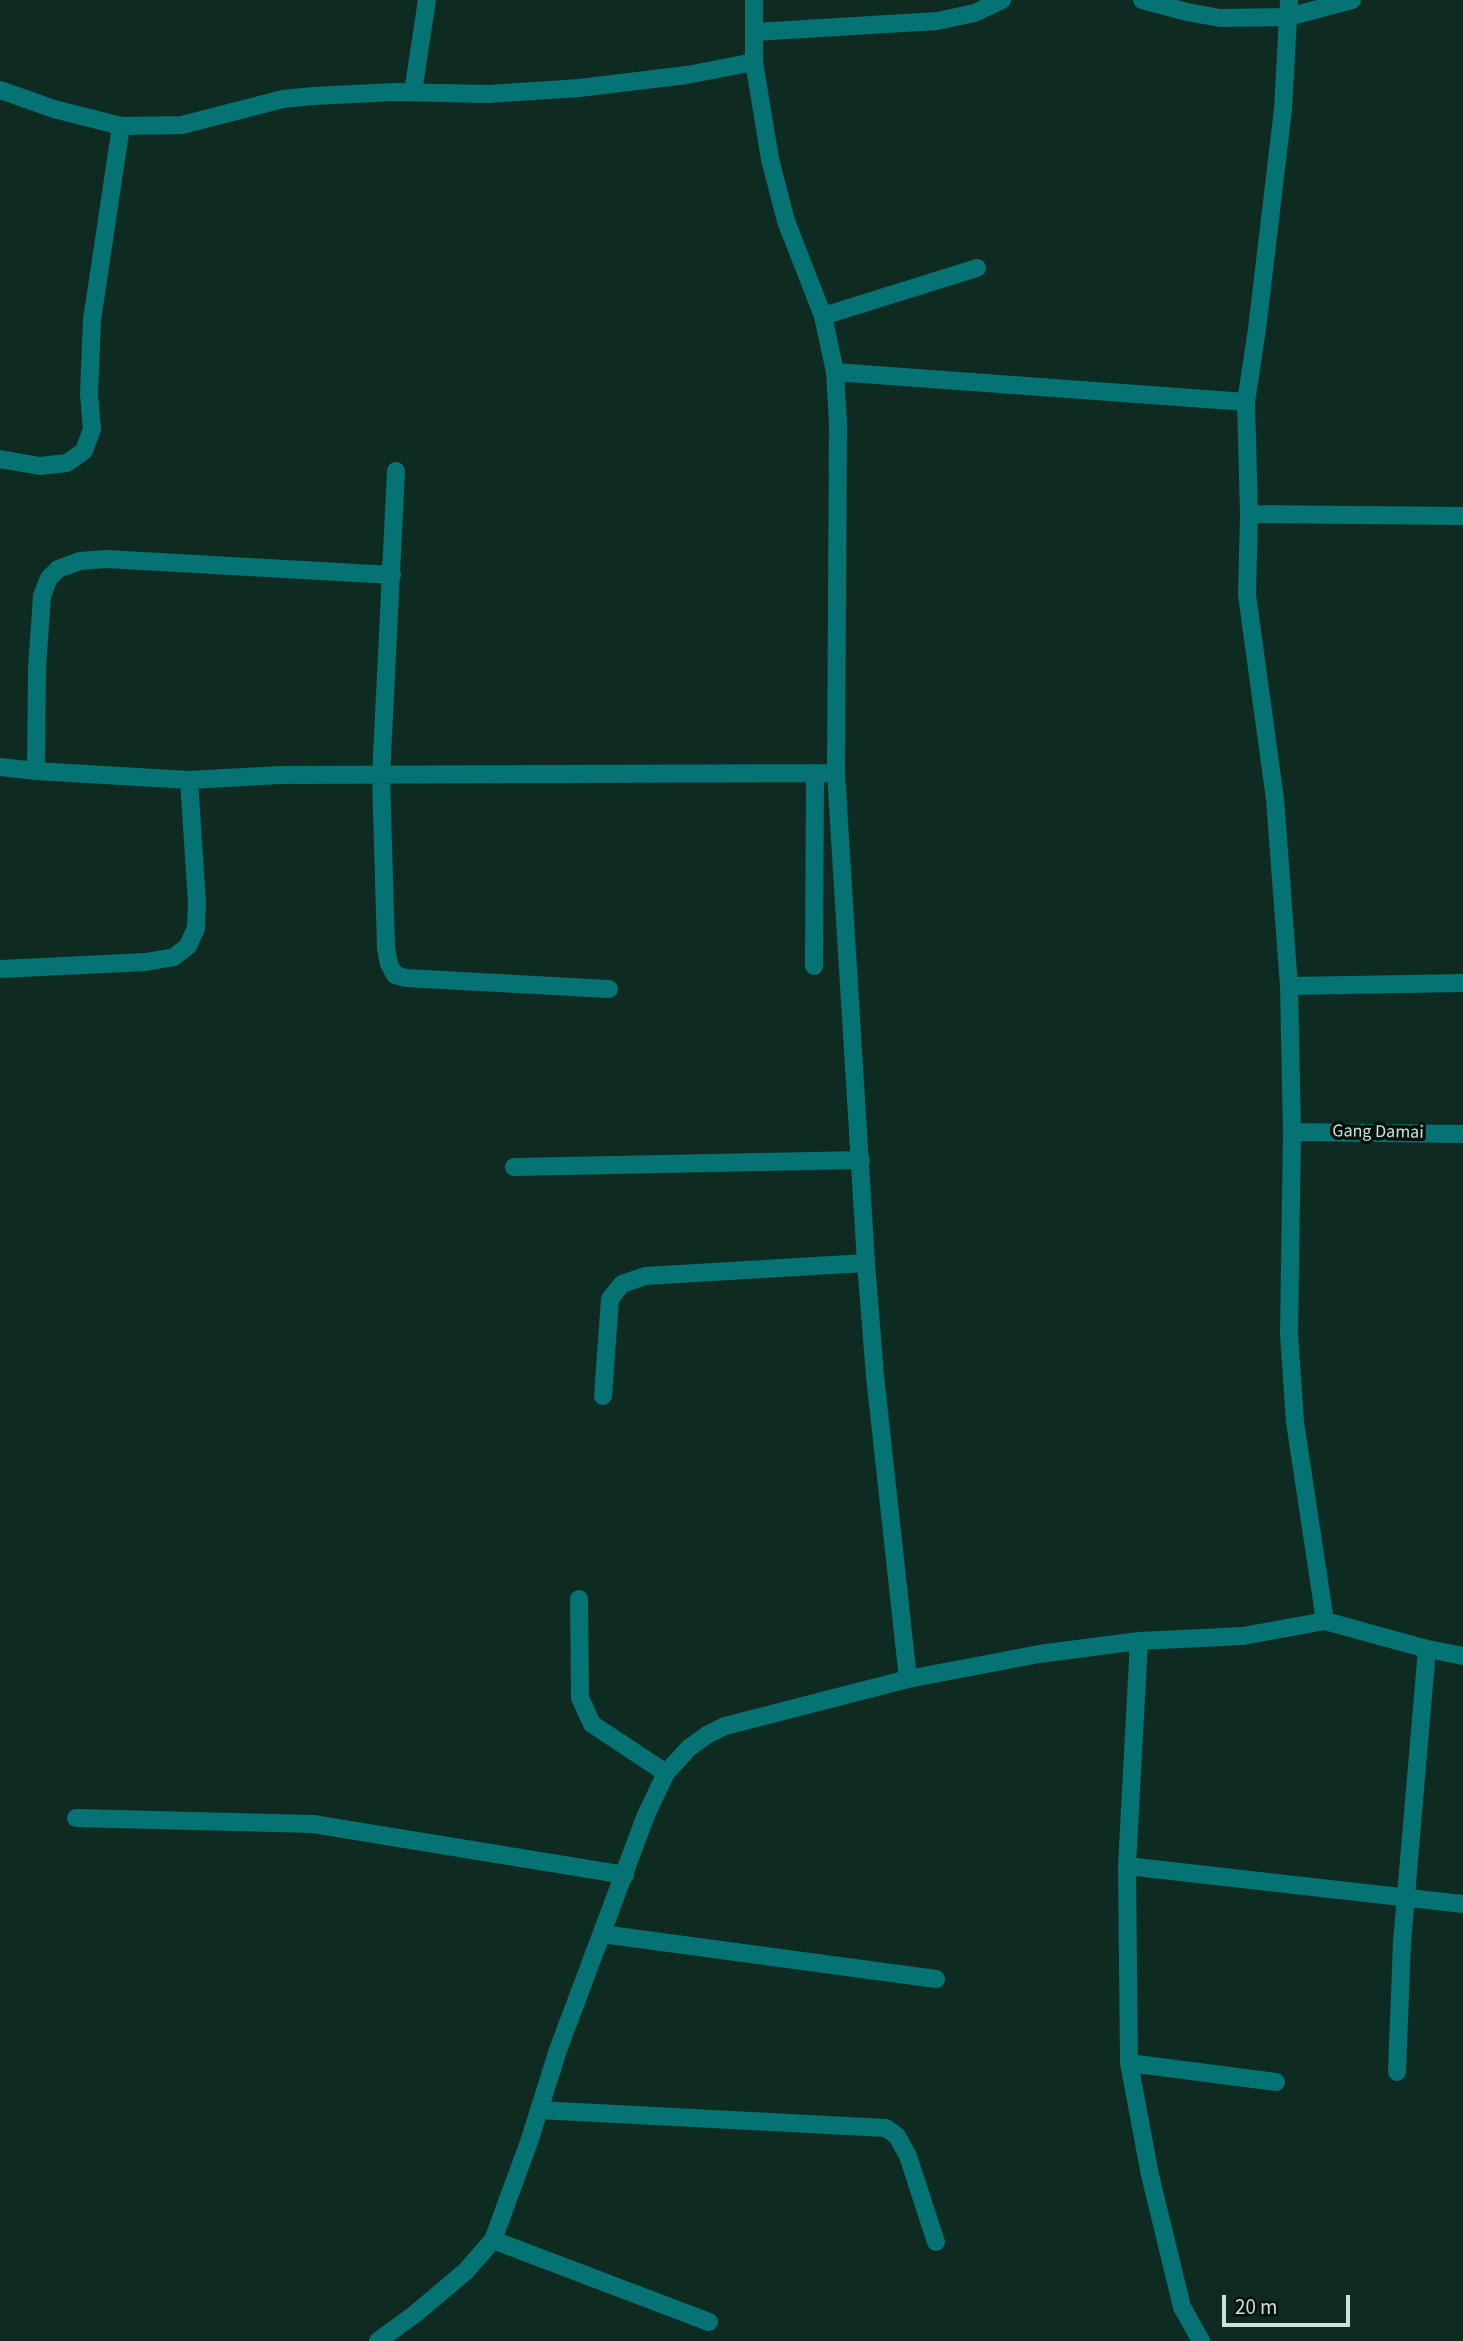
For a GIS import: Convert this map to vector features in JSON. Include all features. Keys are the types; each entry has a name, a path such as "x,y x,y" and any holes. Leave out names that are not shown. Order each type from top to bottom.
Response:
{"street":[{"path":"414,92 427,0"},
{"path":"754,0 754,62 770,159 786,221 824,316 835,372 838,423 836,773 875,1376 908,1679"},
{"path":"755,32 937,21 975,13 1002,0"},
{"path":"1142,0 1220,18 1352,0"},
{"path":"1289,8 1283,109 1246,402 1249,514 1247,595 1275,799 1289,986 1292,1132 1289,1335 1295,1422 1325,1620"},
{"path":"0,90 54,109 121,126 182,125 283,99 414,92 488,94 579,88 687,75 754,62"},
{"path":"0,459 40,466 67,463 84,451 92,429 89,394 92,320 121,126"},
{"path":"824,316 977,268"},
{"path":"835,372 1246,402"},
{"path":"396,471 381,776 388,964 395,975 406,978 609,989"},
{"path":"1249,514 1463,516"},
{"path":"36,771 37,668 43,596 49,578 58,569 80,561 106,559 392,575"},
{"path":"1,770 189,780 280,775 836,773"},
{"path":"814,967 815,773"},
{"path":"0,969 146,962 174,957 188,946 195,928 197,903 189,780"},
{"path":"1289,986 1463,983"},
{"name":"Gang Damai","path":"1292,1132 1463,1134"},
{"path":"514,1167 861,1160"},
{"path":"603,1396 610,1299 622,1284 645,1276 866,1262"},
{"path":"579,1599 580,1698 592,1724 666,1773"},
{"path":"378,2341 466,2271 493,2240 558,2050 646,1815 666,1773 689,1748 725,1726 908,1679 1039,1654 1139,1641 1244,1636 1325,1620 1427,1649 1463,1656"},
{"path":"1139,1641 1127,1866 1129,2063 1150,2175 1182,2307 1202,2341"},
{"path":"1397,2072 1402,1942 1427,1649"},
{"path":"76,1818 313,1824 625,1875"},
{"path":"1127,1866 1463,1904"},
{"path":"602,1934 936,1979"},
{"path":"1129,2063 1276,2082"},
{"path":"539,2110 886,2128 897,2136 908,2156 936,2242"},
{"path":"493,2240 709,2322"}]}
